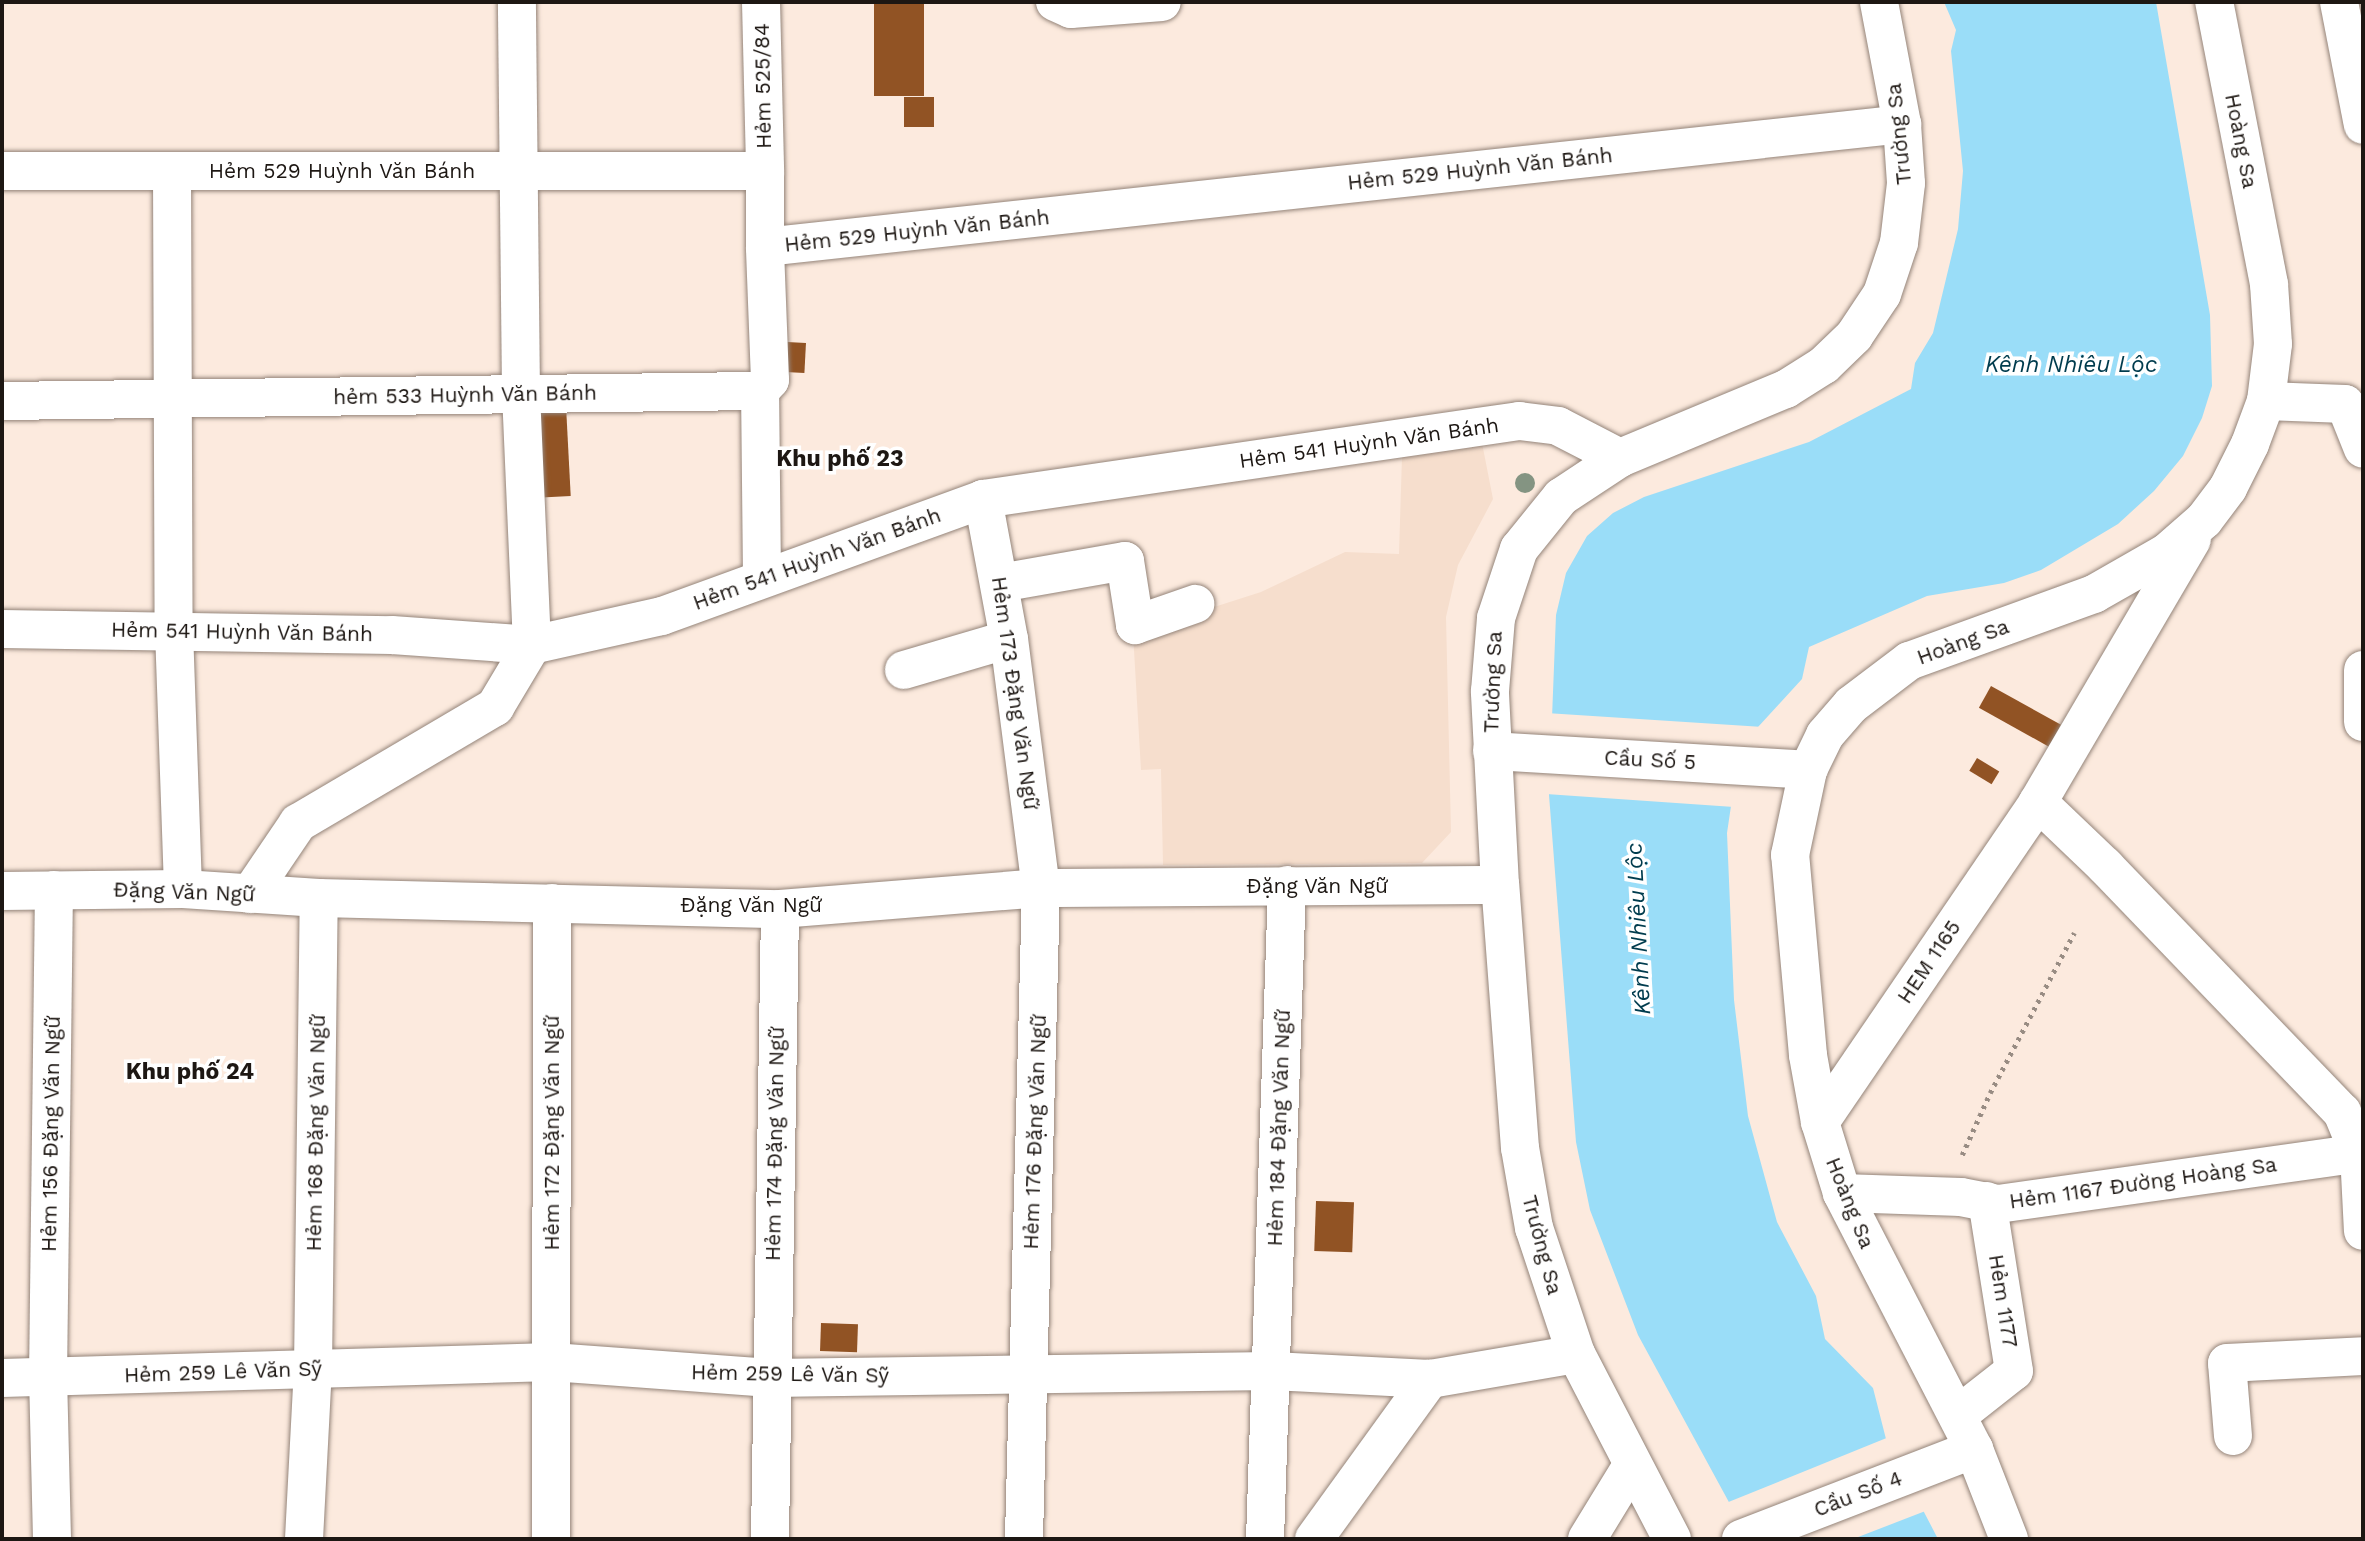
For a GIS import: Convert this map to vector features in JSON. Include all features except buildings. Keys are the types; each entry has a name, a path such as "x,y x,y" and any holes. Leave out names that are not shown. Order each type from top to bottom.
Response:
{"street":[{"path":"250,894 298,823 495,707 532,645 521,394 521,171 517,2"},
{"name":"Hẻm 525/84","path":"761,2 765,171"},
{"path":"1055,2 1071,9 1162,2"},
{"name":"Trường Sa","path":"1672,1539 1631,1467 1576,1354 1534,1228 1520,1148 1500,885 1492,751 1494,631 1503,590 1519,549 1561,497 1620,458 1786,389 1824,365 1854,336 1882,294 1899,243 1906,183 1902,124 1879,2"},
{"name":"Hoàng Sa","path":"2008,1539 1966,1432 1842,1192 1820,1122 1798,970 1790,855 1808,770 1825,735 1851,705 1909,661 2094,594 2166,553 2204,520 2239,466 2266,401 2273,344 2269,284 2214,2"},
{"path":"2339,2 2363,125"},
{"name":"Hẻm 529 Huỳnh Văn Bánh","path":"2,171 765,171 765,247 1902,124"},
{"path":"172,171 170,400 174,630 183,889"},
{"path":"762,577 760,391 770,380 765,247"},
{"name":"hẻm 533 Huỳnh Văn Bánh","path":"2,401 760,391"},
{"path":"2266,401 2345,404 2363,449"},
{"name":"Hẻm 541 Huỳnh Văn Bánh","path":"2,629 392,635 532,645 662,616 762,577 983,499 1519,421 1558,426 1620,458"},
{"name":"Hẻm 173 Đặng Văn Ngữ","path":"983,499 1009,639 1041,888"},
{"name":"HEM 1165","path":"1820,1122 2038,802 2204,520"},
{"path":"1000,583 1125,561 1135,625 1195,604"},
{"path":"904,670 1009,639"},
{"path":"2363,670 2363,722"},
{"name":"Cầu Số 5","path":"1492,751 1808,770"},
{"path":"2038,802 2105,866 2342,1112 2361,1149 2363,1231"},
{"name":"Hẻm 184 Đặng Văn Ngữ","path":"1265,1539 1287,885"},
{"name":"Đặng Văn Ngữ","path":"2,891 183,889 319,898 779,909 1041,888 1500,885"},
{"name":"Hẻm 176 Đặng Văn Ngữ","path":"1024,1539 1041,888"},
{"name":"Hẻm 156 Đặng Văn Ngữ","path":"52,1539 48,1379 54,890"},
{"name":"Hẻm 168 Đặng Văn Ngữ","path":"304,1539 313,1369 319,898"},
{"name":"Hẻm 172 Đặng Văn Ngữ","path":"551,1539 552,903"},
{"name":"Hẻm 174 Đặng Văn Ngữ","path":"770,1539 770,1378 779,909"},
{"name":"Hẻm 1167 Đường Hoàng Sa","path":"1842,1192 2011,1202 2361,1149"},
{"name":"Hẻm 1177","path":"1966,1432 2014,1371 1987,1201"},
{"name":"Hẻm 259 Lê Văn Sỹ","path":"2,1378 48,1379 552,1362 770,1378 1272,1371 1430,1379 1576,1354"},
{"path":"2233,1436 2227,1363 2363,1356"},
{"path":"1314,1539 1430,1379"},
{"name":"Cầu Số 4","path":"1741,1539 1922,1469 1966,1432"},
{"path":"1587,1539 1631,1467"}],"path":[{"path":"1944,1198 1990,1093 2074,933"}],"shaded area":[{"path":"1482,443 1493,499 1458,565 1446,617 1451,832 1422,863 1163,865 1161,769 1141,770 1133,633 1261,592 1345,552 1399,554 1402,456"}],"water":[{"name":"Kênh Nhiêu Lộc","path":"1944,2 2156,2 2210,315 2212,386 2202,418 2183,456 2154,491 2118,524 2041,570 2004,583 1927,596 1809,647 1802,679 1758,727 1731,806 1727,833 1734,1000 1748,1116 1777,1222 1816,1296 1825,1339 1873,1388 1886,1439 1938,1539 1749,1539 1638,1335 1590,1210 1576,1142 1549,795 1556,615 1566,573 1587,536 1613,513 1644,497 1809,442 1911,389 1915,363 1933,333 1958,229 1963,171 1951,51 1956,30"}],"pier":[{"path":"1546,713 1763,727 1734,807 1546,794"},
{"path":"1889,1437 1928,1510 1853,1539 1745,1539 1726,1503"}],"district":[{"name":"Khu phố 23","path":"840,459"},
{"name":"Khu phố 24","path":"190,1072"}]}
